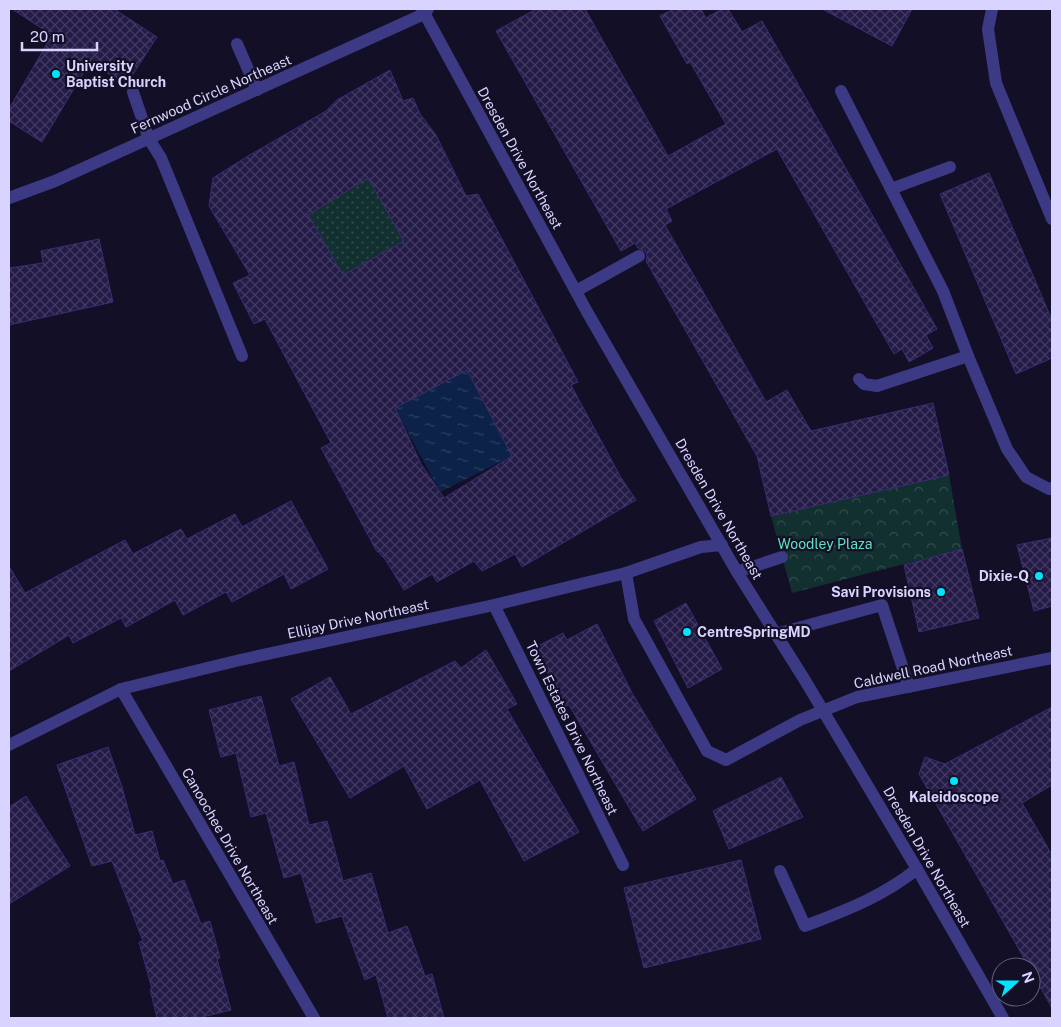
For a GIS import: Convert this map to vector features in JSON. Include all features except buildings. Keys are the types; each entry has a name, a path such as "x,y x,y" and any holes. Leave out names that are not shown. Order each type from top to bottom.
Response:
{"street":[{"path":"992,9 988,29 996,82 1052,219"},
{"name":"Fernwood Circle Northeast","path":"9,198 55,182 257,90 425,10"},
{"name":"Dresden Drive Northeast","path":"425,10 576,291 737,572 917,869 1003,1018"},
{"path":"237,44 257,90"},
{"path":"841,91 943,291 1007,449 1026,477 1049,489 1052,488"},
{"path":"133,92 149,139 161,158 242,356"},
{"path":"891,189 950,166"},
{"path":"576,291 640,256"},
{"path":"859,379 864,384 877,386 968,356"},
{"name":"Ellijay Drive Northeast","path":"9,745 121,689 240,660 494,605 626,572 701,548 722,545"},
{"path":"737,572 782,557"},
{"name":"Caldwell Road Northeast","path":"626,572 634,619 707,751 726,760 800,720 857,697 1052,658"},
{"name":"Town Estates Drive Northeast","path":"494,605 623,865"},
{"path":"776,634 882,605 909,687"},
{"name":"Canoochee Drive Northeast","path":"121,689 314,1018"},
{"path":"780,870 805,926 867,901 898,884 917,869"}],"green space":[{"path":"368,178 404,241 343,275 308,215"},
{"name":"Woodley Plaza","path":"949,475 962,549 792,593 771,516"}],"water":[{"path":"467,370 512,456 440,492 395,408"}],"place":[{"name":"University Baptist Church","path":"56,74"},
{"name":"Dixie-Q","path":"1039,576"},
{"name":"Savi Provisions","path":"941,592"},
{"name":"CentreSpringMD","path":"687,632"},
{"name":"Kaleidoscope","path":"954,781"}]}
